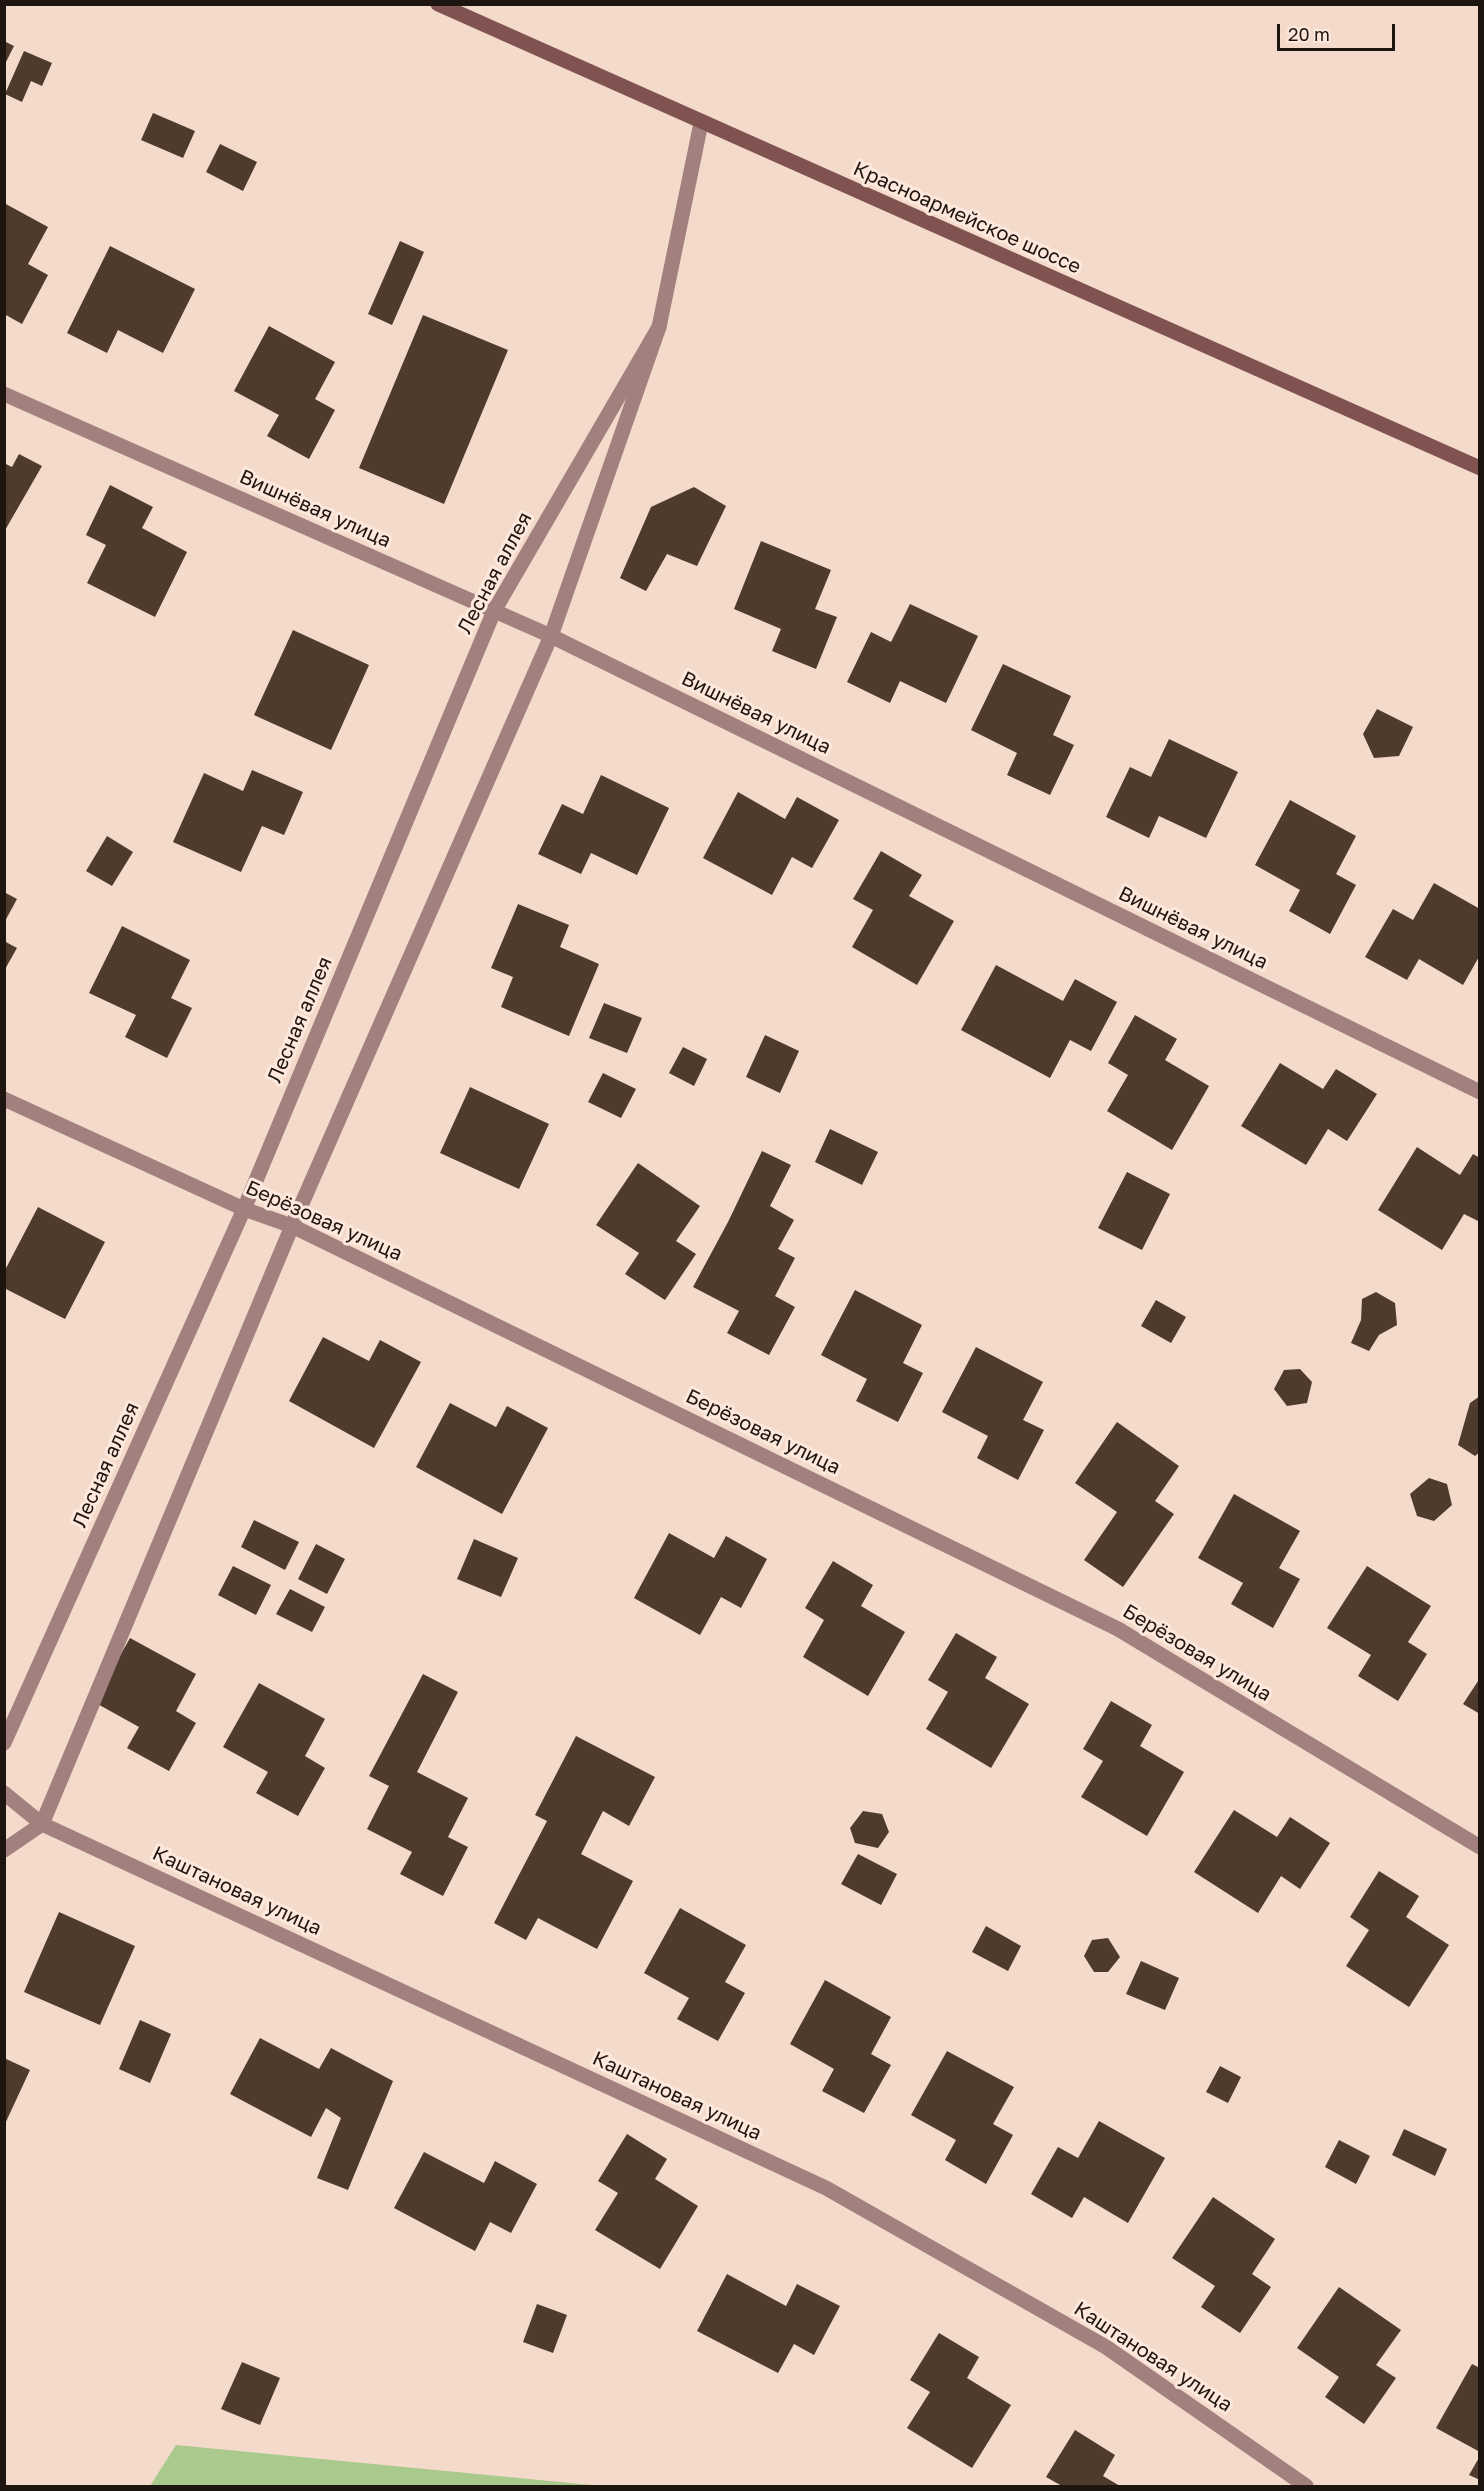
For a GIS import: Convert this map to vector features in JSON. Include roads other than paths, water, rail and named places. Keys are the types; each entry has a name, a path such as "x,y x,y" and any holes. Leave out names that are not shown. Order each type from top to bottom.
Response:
{"main road":[{"name":"Красноармейское шоссе","path":"438,4 1479,468"}],"street":[{"path":"4,1850 42,1824 292,1226 551,636 659,327 701,123"},
{"name":"Лесная аллея","path":"4,1743 244,1209 494,611 659,327"},
{"name":"Вишнёвая улица","path":"4,394 551,636 1479,1092"},
{"name":"Берёзовая улица","path":"4,1099 244,1209 292,1226 1118,1629 1479,1847"},
{"name":"Каштановая улица","path":"4,1793 42,1824 826,2188 1106,2347 1306,2487"}]}
